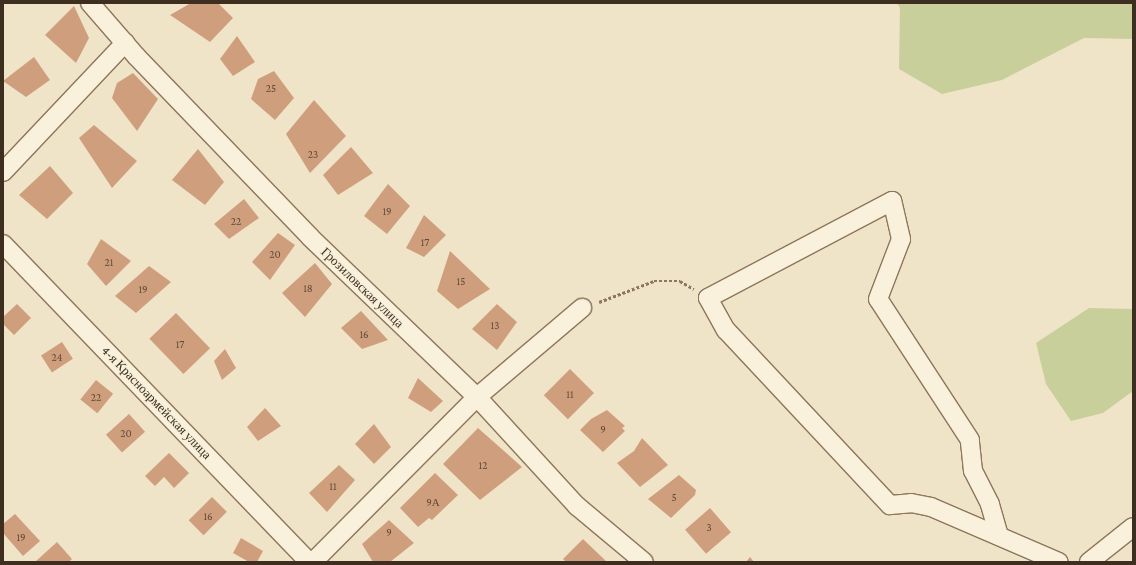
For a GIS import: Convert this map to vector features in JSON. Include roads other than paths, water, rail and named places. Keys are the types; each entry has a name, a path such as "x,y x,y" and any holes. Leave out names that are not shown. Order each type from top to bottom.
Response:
{"street":[{"name":"Грозиловская улица","path":"90,3 125,43 311,238 478,396 577,506 644,562"},
{"path":"3,172 125,43"},
{"path":"999,536 990,504 973,471 970,440 878,299 901,239 892,201 708,298 726,330 890,505 911,503 931,507 1059,562"},
{"name":"4-я Красноармейская улица","path":"3,244 309,562"},
{"path":"313,562 478,396 582,308"},
{"path":"1089,562 1132,530"}]}
